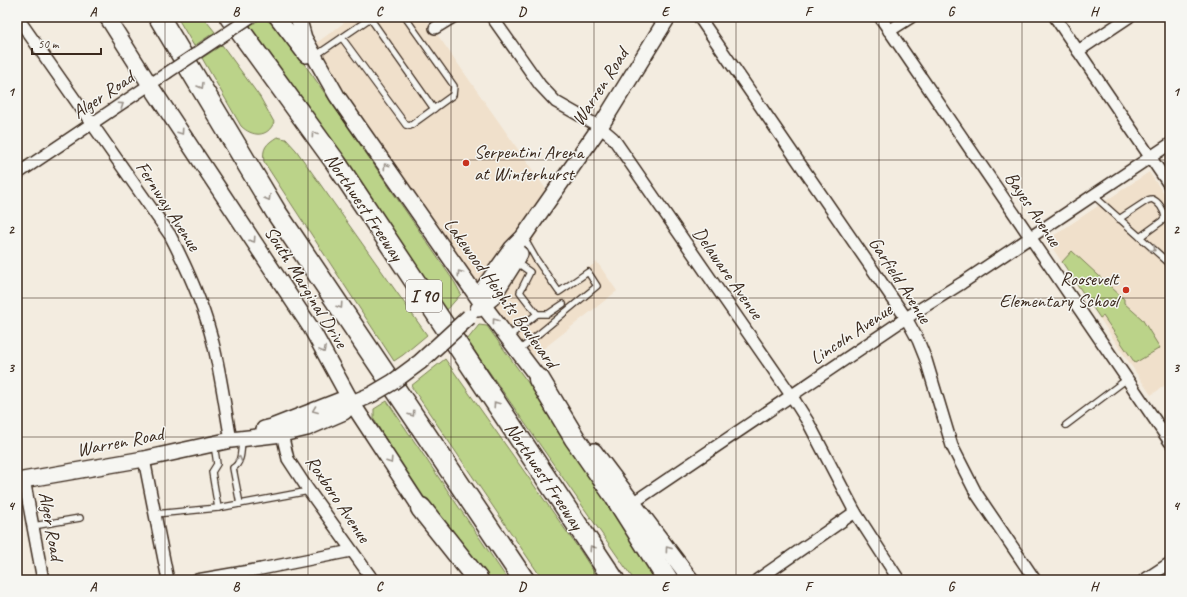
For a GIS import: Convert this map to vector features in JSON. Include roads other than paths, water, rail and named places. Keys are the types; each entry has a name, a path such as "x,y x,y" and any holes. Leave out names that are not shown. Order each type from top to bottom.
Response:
{"highway":[{"path":"159,17 276,212 524,580"},
{"name":"Northwest Freeway","path":"230,17 336,163 614,580"},
{"path":"539,379 576,439 614,495 668,580"},
{"path":"421,508 478,580"}],"main road":[{"name":"South Marginal Drive","path":"107,17 150,85 311,328 352,403 468,580"},
{"path":"277,17 337,96"},
{"name":"Lakewood Heights Boulevard","path":"298,17 304,38 337,96 483,305 634,502 691,580"},
{"name":"Warren Road","path":"483,305 482,290 512,248 523,237 600,126 668,17"},
{"name":"Warren Road","path":"21,480 144,459 236,440 282,434 307,428 344,412 352,403 371,395 393,382 420,362 492,298 523,247 523,237"},
{"name":"Warren Road","path":"236,440 247,434 272,427 341,400 352,403"}],"street":[{"name":"Fernway Avenue","path":"17,17 170,235 189,274 206,316 236,440"},
{"name":"Alger Road","path":"17,176 17,174 251,17"},
{"path":"435,28 453,17"},
{"name":"Delaware Avenue","path":"492,17 540,85 556,102 600,126 613,138 791,395 808,422 855,512 899,580"},
{"name":"Garfield Avenue","path":"699,17 906,318 918,340 926,360 952,446 976,493 1035,580"},
{"name":"Bayes Avenue","path":"880,17 1170,442"},
{"path":"889,31 911,17"},
{"path":"1056,17 1170,186"},
{"path":"1078,51 1128,17"},
{"name":"Lincoln Avenue","path":"634,502 906,318 962,283 1170,144"},
{"name":"Roxboro Avenue","path":"282,434 288,459 351,551 373,580"},
{"path":"144,459 168,580"},
{"name":"Alger Road","path":"21,480 33,526 43,580"},
{"path":"757,580 855,512"},
{"path":"197,580 263,575 351,551"},
{"path":"1144,580 1170,563"}],"lane":[{"path":"342,38 406,125 410,126 453,95 454,86 405,17"},
{"path":"315,56 371,18 434,109"},
{"path":"1093,195 1170,264"},
{"path":"1119,219 1152,198 1157,201 1164,212 1165,217 1162,221 1140,237"},
{"path":"518,351 597,286 588,272 559,292 523,237"},
{"path":"515,262 530,272 520,292 537,314"},
{"path":"508,338 537,314 548,314 563,304"},
{"path":"1066,425 1127,379"},
{"path":"236,440 240,461 237,466 232,468 240,504"},
{"path":"214,444 217,464 212,472 218,508"},
{"path":"155,514 218,508 309,490"},
{"path":"33,526 80,518"}],"place":[{"name":"Serpentini Arena at Winterhurst","path":"466,163"},
{"name":"Roosevelt Elementary School","path":"1126,290"}]}
